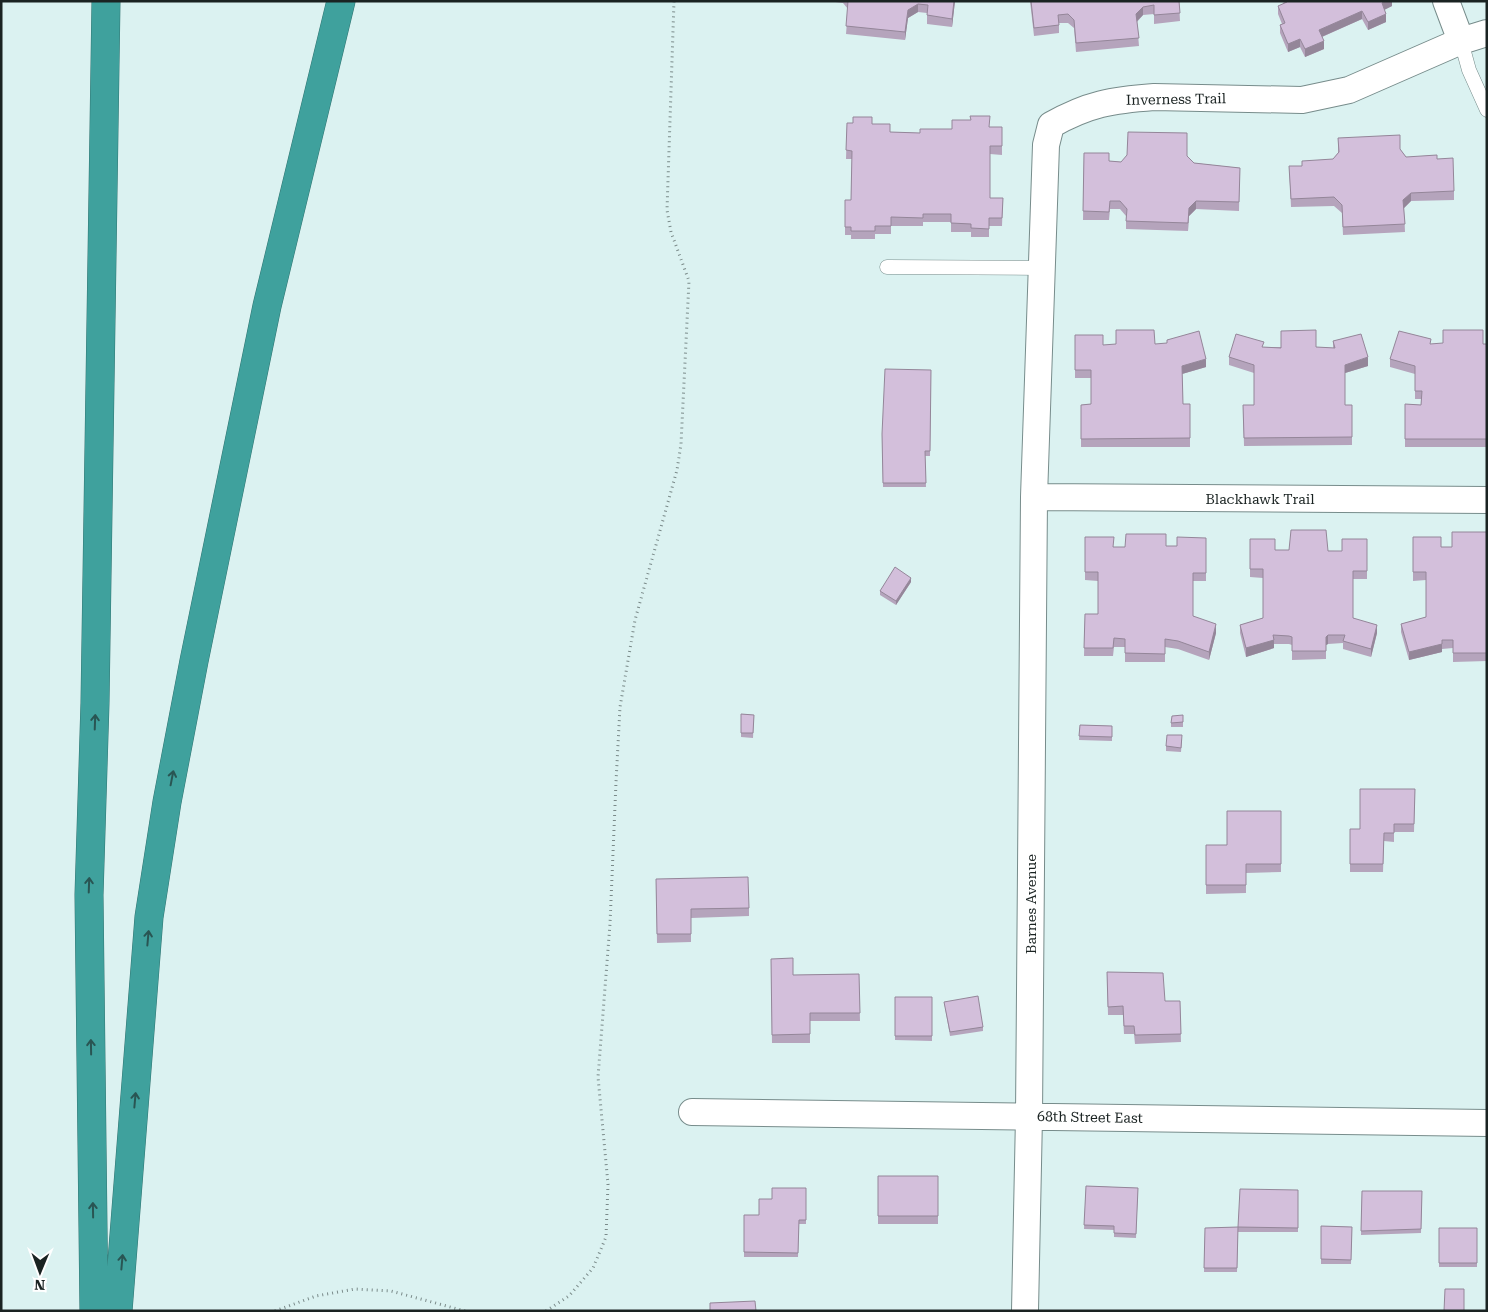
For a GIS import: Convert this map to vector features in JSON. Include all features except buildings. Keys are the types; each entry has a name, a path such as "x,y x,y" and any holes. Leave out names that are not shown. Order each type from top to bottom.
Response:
{"highway":[{"path":"94,1311 88,895 96,694 106,1"},
{"path":"118,1311 149,917 167,802 267,306 341,1"}],"street":[{"path":"1446,1 1461,41"},
{"name":"Inverness Trail","path":"1034,497 1046,145 1051,125 1092,105 1132,98 1302,100 1349,90 1461,41 1487,33"},
{"name":"Blackhawk Trail","path":"1034,497 1487,500"},
{"name":"Barnes Avenue","path":"1025,1311 1029,1116 1034,497"},
{"name":"68th Street East","path":"692,1112 1487,1123"}],"lane":[{"path":"1461,41 1469,70 1487,110"},
{"path":"887,267 1042,268"}],"path":[{"path":"546,1311 569,1296 593,1268 606,1237 608,1184 598,1077 610,924 620,707 635,620 677,470 681,444 689,281 671,232 666,210 674,1"},
{"path":"275,1311 316,1296 355,1289 391,1291 465,1311"}]}
